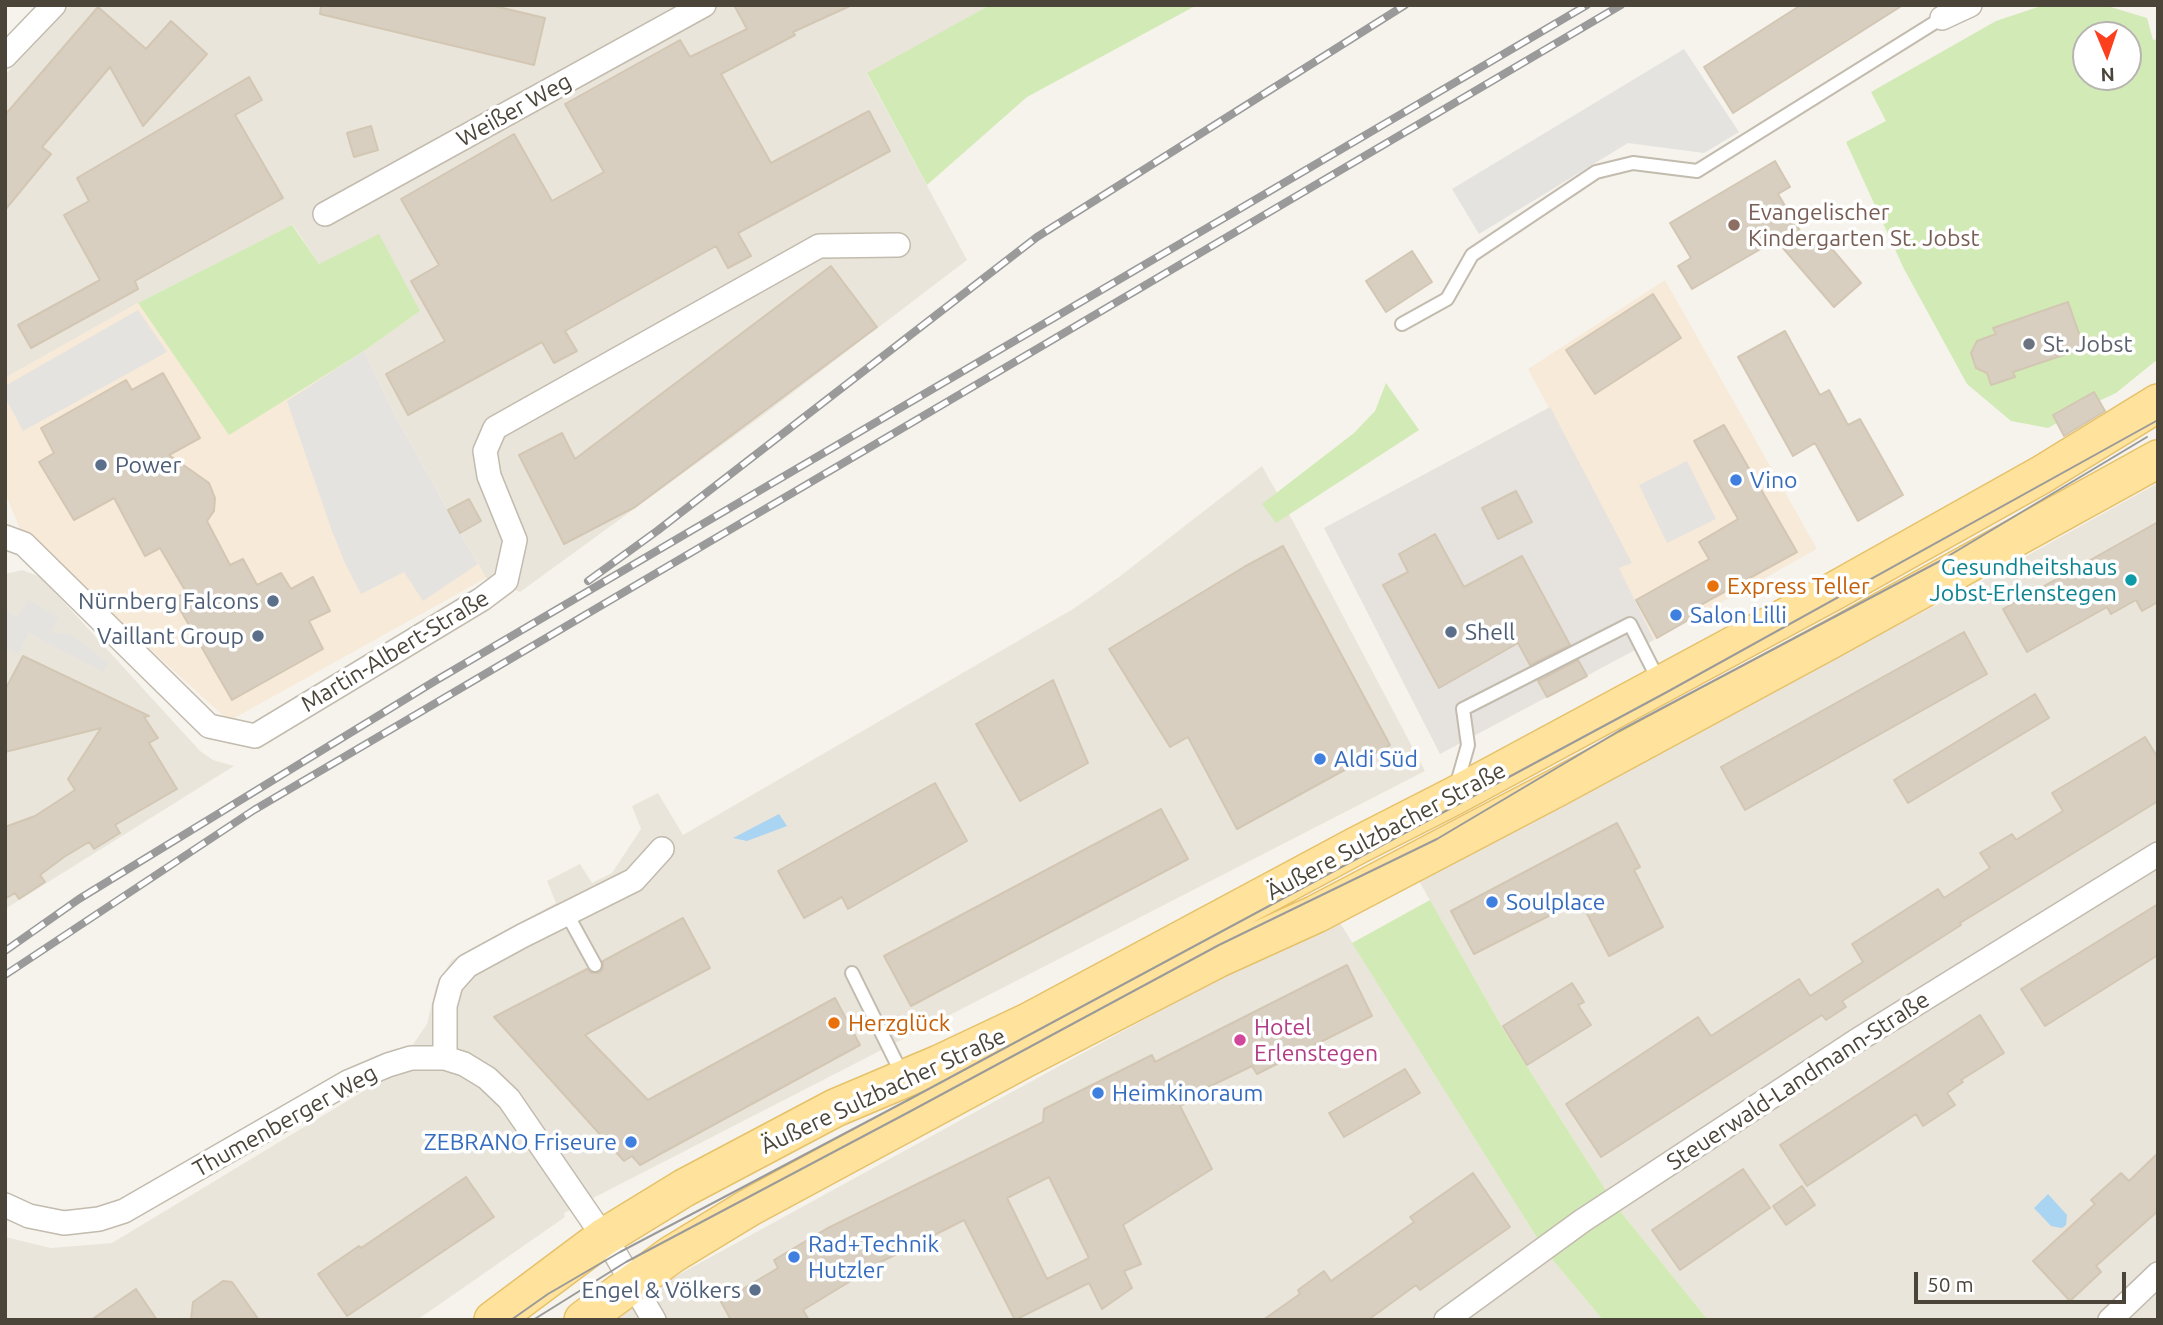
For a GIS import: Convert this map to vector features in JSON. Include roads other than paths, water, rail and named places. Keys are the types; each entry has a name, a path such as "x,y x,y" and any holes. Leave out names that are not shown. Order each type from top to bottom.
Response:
{"main road":[{"name":"Äußere Sulzbacher Straße","path":"583,1320 632,1282 700,1236 911,1119 1217,959 1306,895 1454,796 1929,538 2041,475 2158,403"},
{"name":"Äußere Sulzbacher Straße","path":"494,1320 604,1237 684,1188 835,1108 905,1079 1306,895 1558,787 2158,459"},
{"path":"1929,538 1948,575"},
{"path":"1834,591 1857,625"}],"street":[{"path":"5,56 54,5"},
{"name":"Weißer Weg","path":"325,214 704,5"},
{"path":"1942,18 1970,5"},
{"name":"Martin-Albert-Straße","path":"5,537 24,544 209,726 255,736 482,599 506,581 515,540 489,475 485,451 495,428 819,246 898,245"},
{"path":"445,1058 445,1006 451,984 467,966 634,880 662,849"},
{"name":"Steuerwald-Landmann-Straße","path":"1446,1320 1581,1221 1821,1064 2158,854"},
{"name":"Thumenberger Weg","path":"5,1205 29,1216 64,1223 99,1219 124,1211 348,1082 411,1058 445,1058 464,1064 487,1078 509,1099 604,1237 654,1320"},
{"path":"2110,1320 2158,1274"}],"lane":[{"path":"1402,324 1447,299 1472,255 1596,172 1633,163 1697,171 1942,18"},
{"path":"1454,796 1468,746 1462,709 1630,624 1661,684"},
{"path":"567,914 595,965"},
{"path":"852,973 905,1079"}],"water":[{"path":"779,814 787,826 747,841 733,838"},
{"path":"2048,1194 2067,1215 2066,1225 2062,1228 2051,1226 2034,1208"}],"tram line":[{"path":"511,1320 548,1294 620,1252 1667,692 2158,420"},
{"path":"533,1320 626,1262 1219,945 1437,839 1619,731 1940,561 2147,437"}],"railway":[{"path":"588,581 657,531 1037,237 1405,5"},
{"path":"5,951 79,899 435,681 1587,5"},
{"path":"5,975 254,810 1621,5"}],"place":[{"name":"Evangelischer Kindergarten St. Jobst","path":"1734,225"},
{"name":"St. Jobst","path":"2029,344"},
{"name":"Power","path":"101,465"},
{"name":"Vino","path":"1736,480"},
{"name":"Gesundheitshaus Jobst-Erlenstegen","path":"2131,580"},
{"name":"Express Teller","path":"1713,586"},
{"name":"Nürnberg Falcons","path":"273,601"},
{"name":"Salon Lilli","path":"1676,615"},
{"name":"Shell","path":"1451,632"},
{"name":"Vaillant Group","path":"258,636"},
{"name":"Aldi Süd","path":"1320,759"},
{"name":"Soulplace","path":"1492,902"},
{"name":"Herzglück","path":"834,1023"},
{"name":"Hotel Erlenstegen","path":"1240,1040"},
{"name":"Heimkinoraum","path":"1098,1093"},
{"name":"ZEBRANO Friseure","path":"631,1142"},
{"name":"Rad+Technik Hutzler","path":"794,1257"},
{"name":"Engel & Völkers","path":"755,1290"}]}
